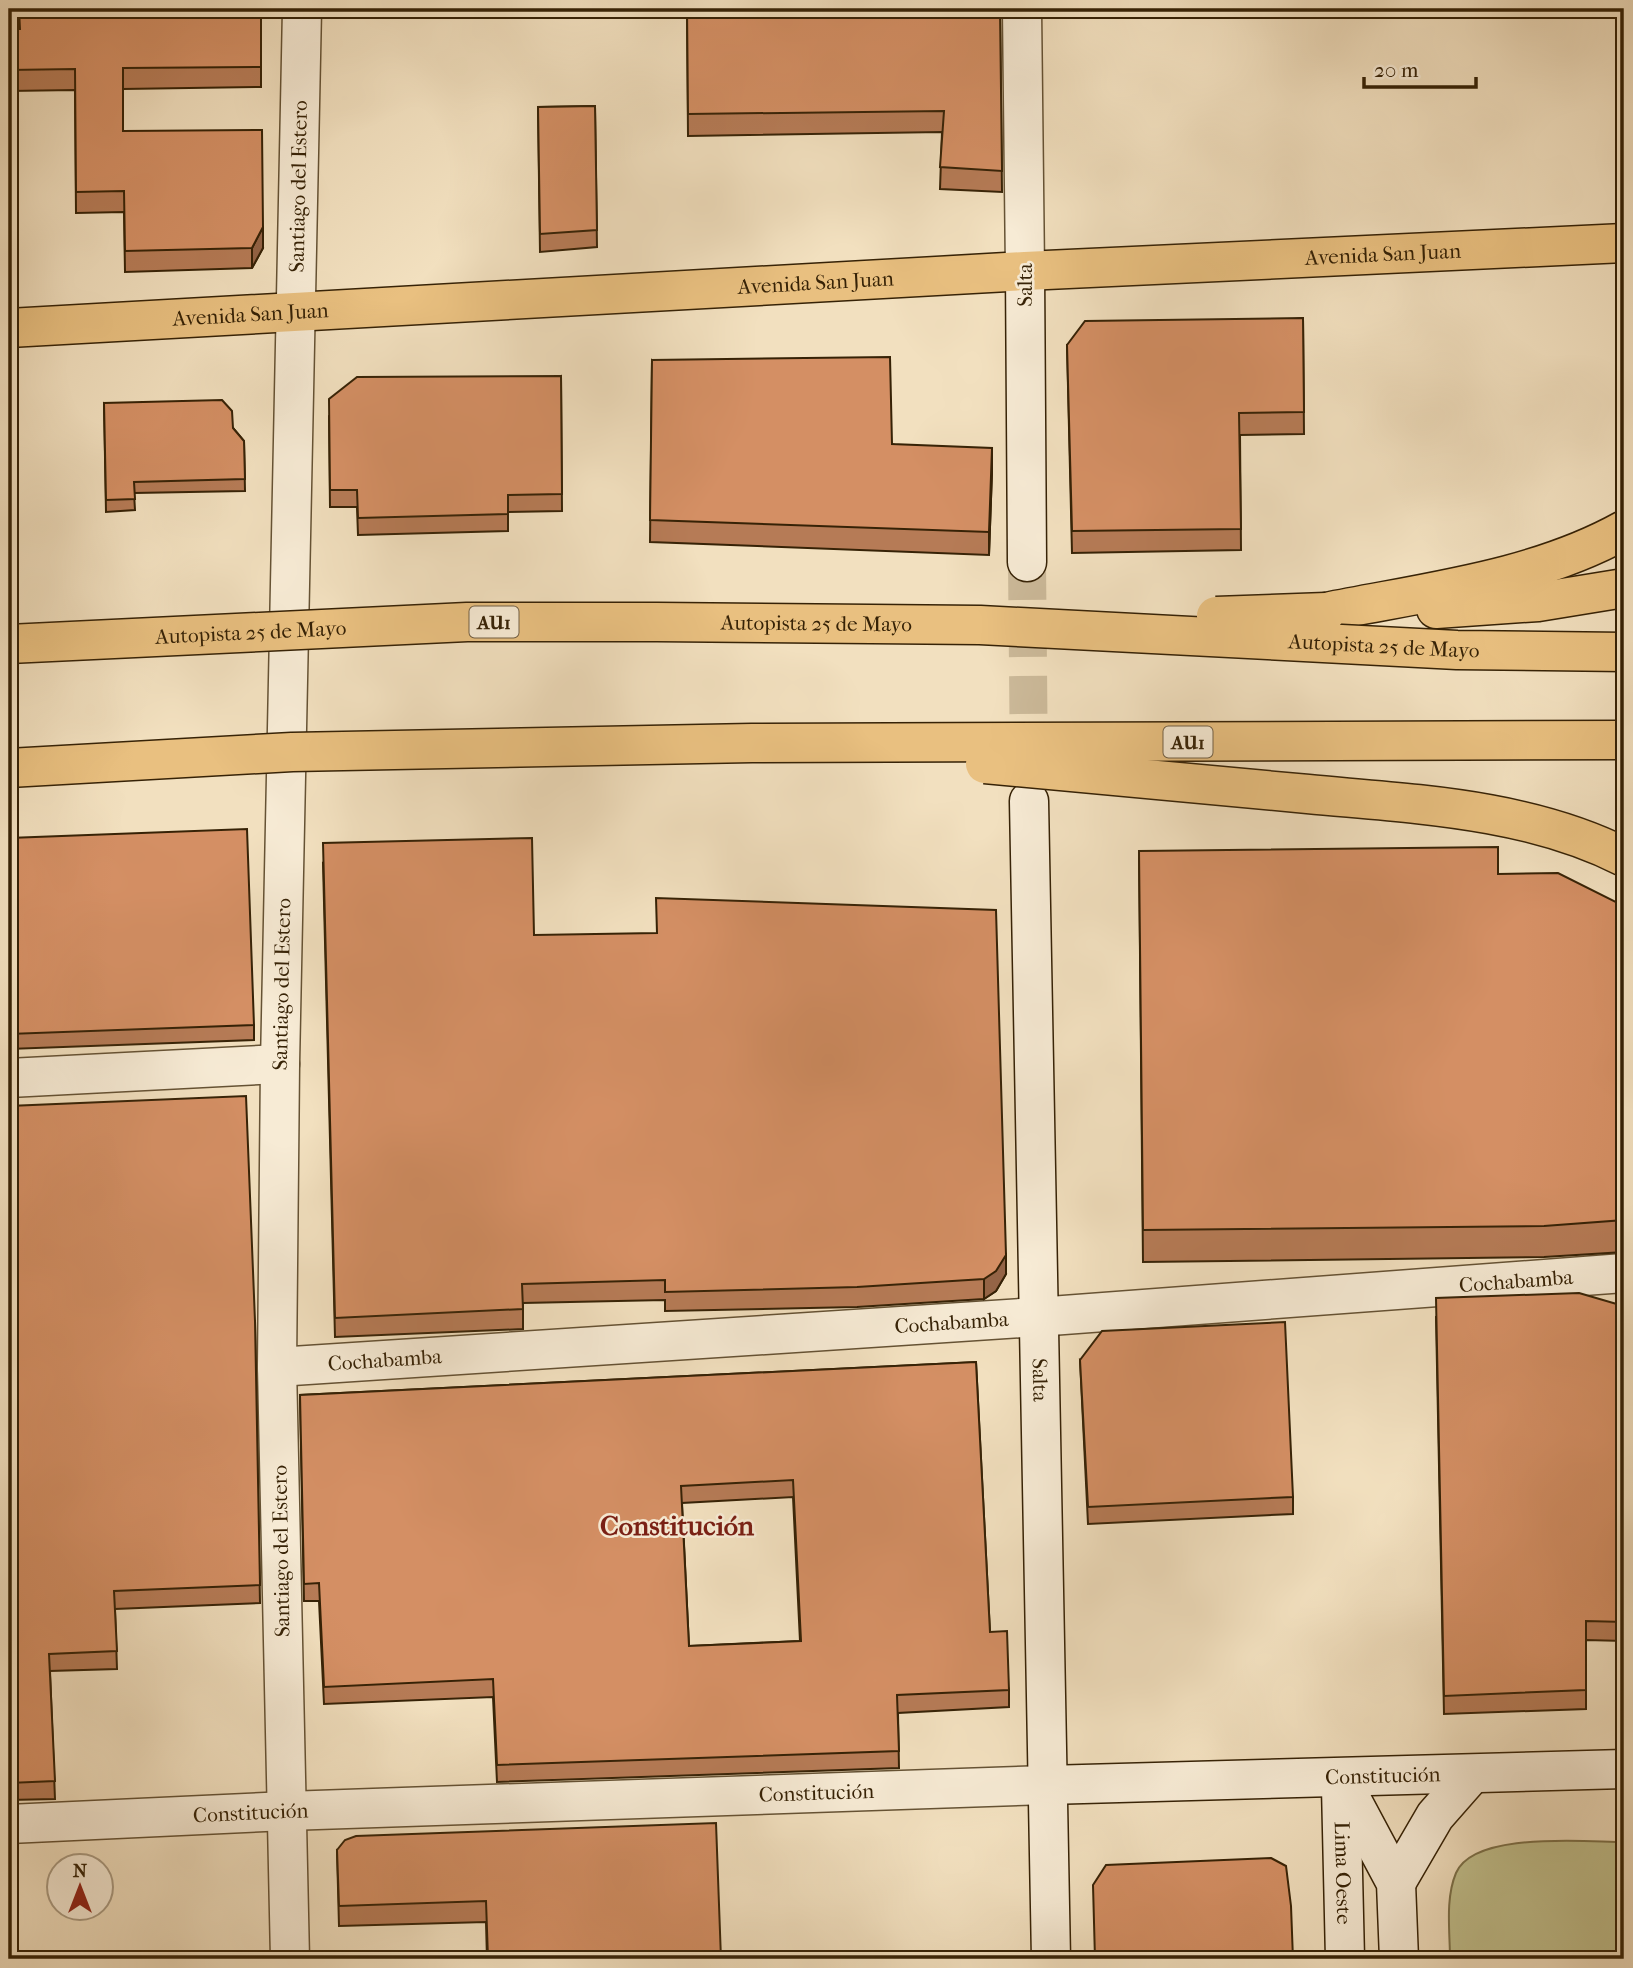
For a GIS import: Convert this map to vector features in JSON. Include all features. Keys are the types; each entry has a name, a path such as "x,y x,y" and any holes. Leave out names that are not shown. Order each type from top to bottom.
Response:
{"main road":[{"name":"Avenida San Juan","path":"9,328 1025,271 1624,243"},
{"path":"1326,612 1532,567 1572,555 1624,530"},
{"path":"980,625 1538,602 1624,588"},
{"name":"Autopista 25 de Mayo","path":"9,644 467,622 980,625 1404,648 1624,652"},
{"name":"AU1","path":"9,768 292,752 752,743 1624,740"},
{"path":"752,743 1410,804 1536,824 1577,837 1624,858"}],"street":[{"name":"Santiago del Estero","path":"290,1959 277,1367 280,1064 302,9"},
{"name":"Salta","path":"1022,9 1027,562"},
{"name":"Salta","path":"1029,800 1051,1959"},
{"path":"9,1078 280,1064"},
{"name":"Cochabamba","path":"277,1367 1037,1317 1624,1273"},
{"name":"Constitución","path":"9,1824 287,1811 1047,1785 1624,1769"},
{"path":"1396,1883 1435,1816 1471,1775"},
{"name":"Lima Oeste","path":"1340,1778 1396,1883 1399,1959"},
{"name":"Lima Oeste","path":"1340,1778 1345,1959"}],"shaded area":[{"path":"1532,1842 1624,1842 1624,1959 1450,1959 1450,1894 1456,1873 1467,1860 1484,1850"}],"building":[{"path":"19,9 261,9 261,67 123,68 123,131 262,130 263,227 252,248 125,251 124,191 76,192 75,69 9,70 9,29 20,29"},
{"path":"687,9 1000,9 1002,171 940,167 944,111 688,114"},
{"path":"595,106 597,230 540,234 538,107"},
{"path":"9,117 13,232 9,232"},
{"path":"1303,318 1304,412 1239,413 1241,529 1072,531 1067,345 1085,321"},
{"path":"890,357 892,444 992,448 989,532 650,520 652,360"},
{"path":"561,376 562,494 508,495 508,514 358,518 357,490 330,490 329,399 357,377"},
{"path":"222,400 232,411 233,428 244,441 245,479 134,482 135,499 106,500 104,403"},
{"path":"247,829 254,1025 9,1034 9,838"},
{"path":"532,838 534,935 657,933 656,898 996,910 1006,1255 996,1271 984,1279 857,1287 665,1292 665,1280 522,1284 523,1309 335,1318 323,843"},
{"path":"1498,847 1498,874 1558,873 1624,906 1624,1220 1544,1226 1143,1230 1139,851"},
{"path":"246,1096 255,1321 260,1585 114,1591 117,1651 49,1654 55,1781 9,1783 9,1635 12,1635 9,1555 9,1106"},
{"path":"1579,1293 1624,1305 1624,1622 1586,1621 1586,1690 1444,1696 1436,1298"},
{"path":"1285,1322 1293,1497 1088,1507 1080,1360 1102,1331"},
{"path":"976,1362 990,1632 1007,1631 1009,1690 897,1695 899,1751 497,1765 493,1679 324,1687 319,1583 304,1584 300,1395","holes":["793,1480 801,1641 689,1646 681,1486"]},
{"path":"716,1823 721,1959 488,1959 486,1901 339,1906 337,1850 345,1840 356,1836"},
{"path":"1271,1858 1286,1866 1293,1959 1095,1959 1093,1885 1106,1865"}],"tunnel":[{"path":"1027,562 1029,774"}],"district":[{"name":"Constitución","path":"677,1525"}]}
